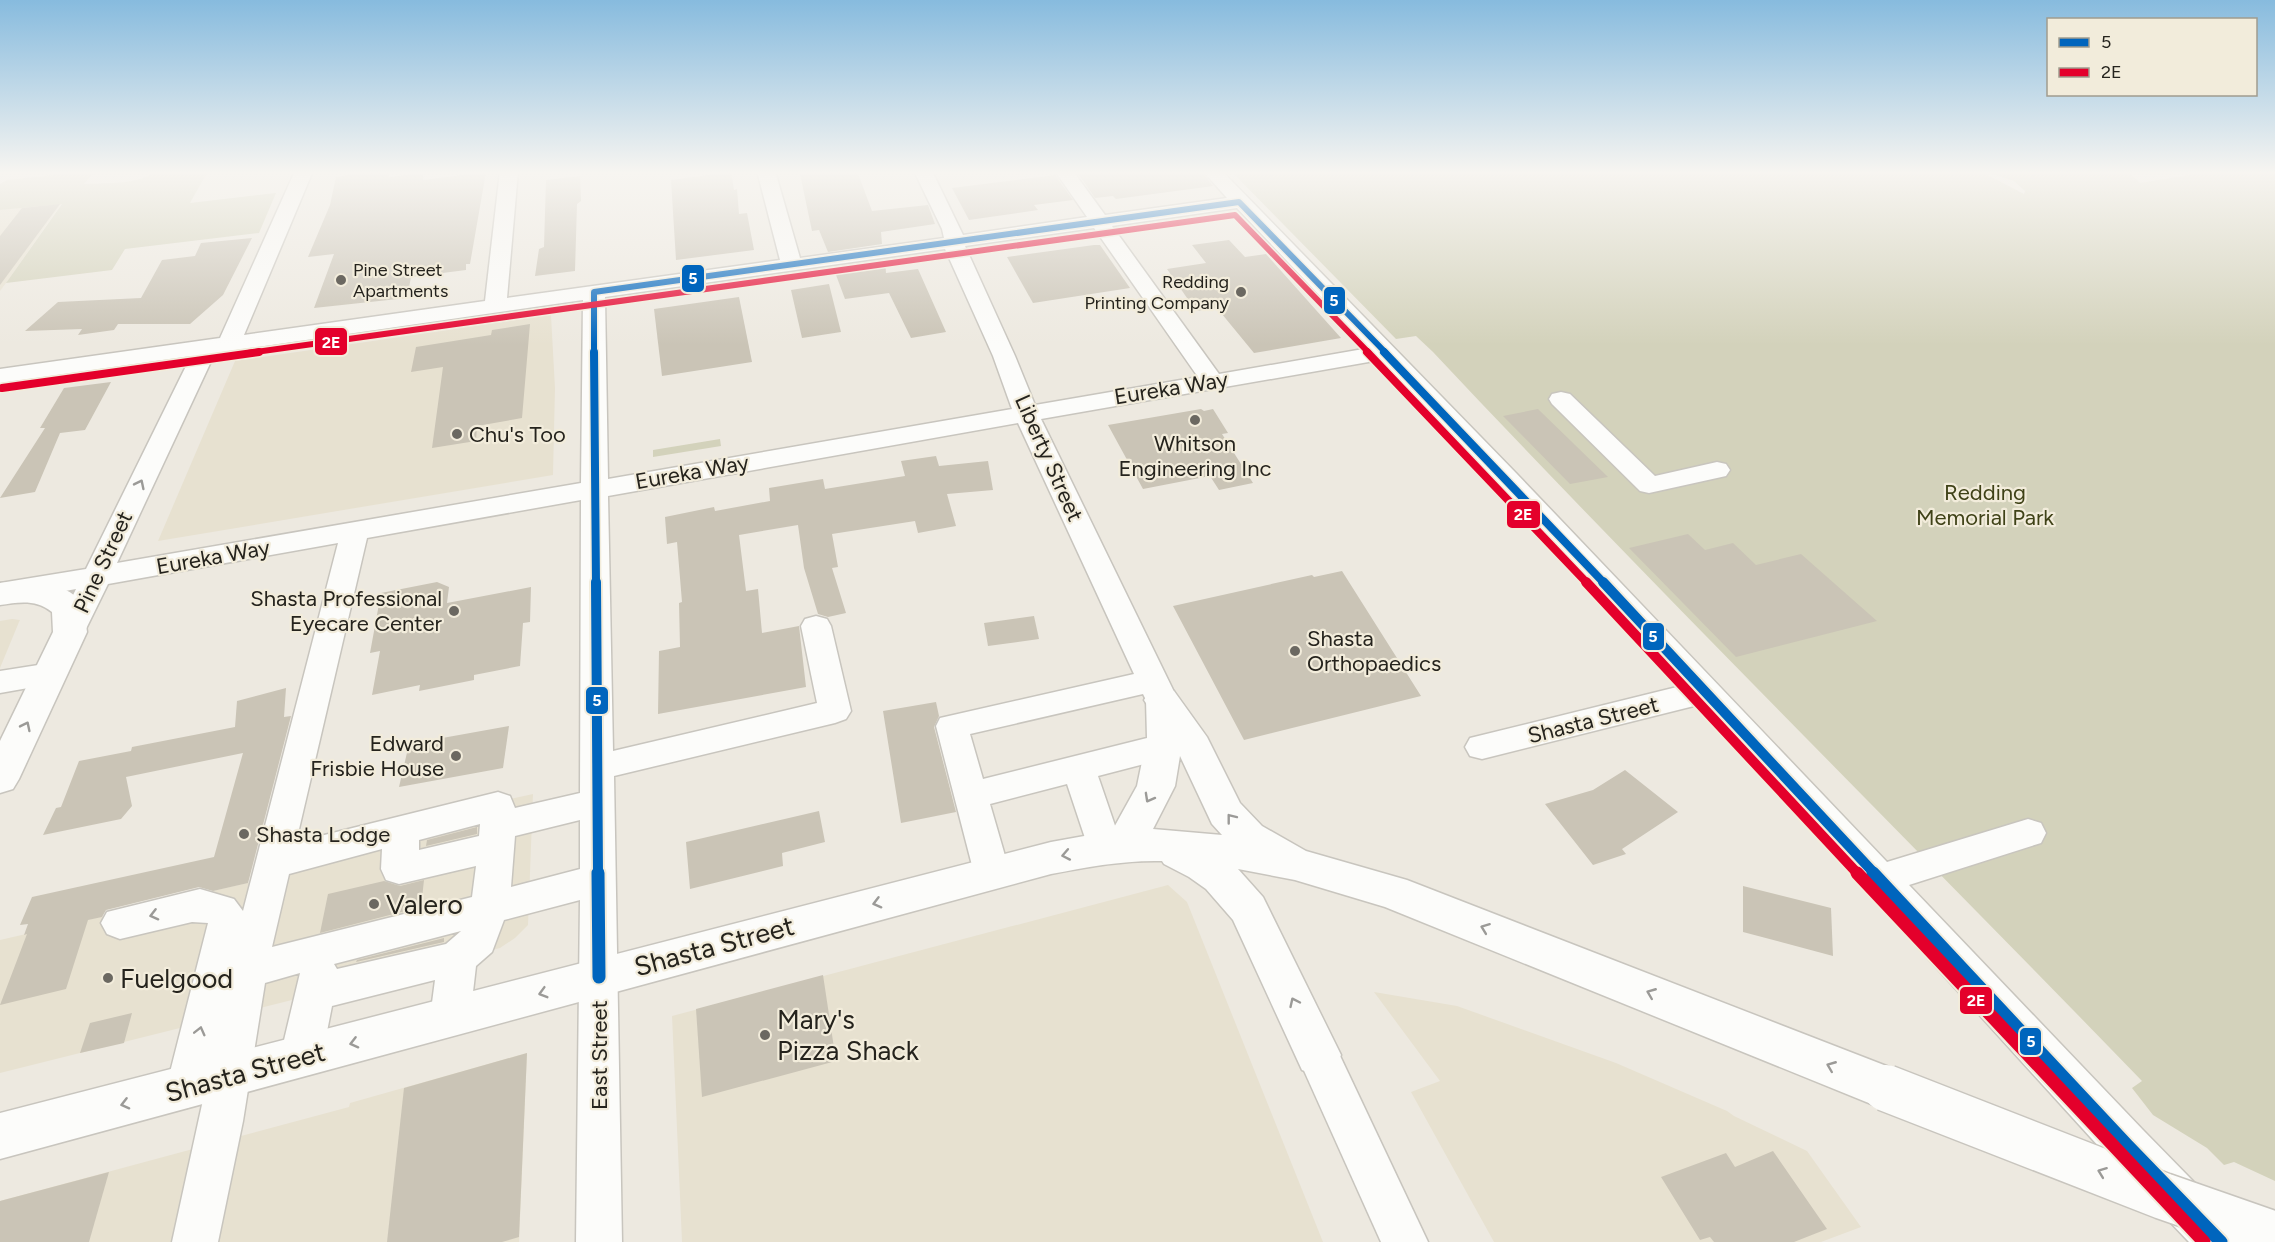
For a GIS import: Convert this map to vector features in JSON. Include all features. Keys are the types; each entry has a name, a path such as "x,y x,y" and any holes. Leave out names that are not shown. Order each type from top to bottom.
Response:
{"highway":[{"name":"Eureka Way","path":"0,593 24,591 52,595 68,609 70,632"},
{"name":"Pine Street","path":"0,779 70,632"},
{"path":"1157,690 1194,747 1226,813 1248,837 1295,864 1394,892 2163,1196 2275,1235"},
{"path":"1163,747 1156,786 1128,846 1203,864 1240,898 1276,963 1318,1055"},
{"name":"Shasta Street","path":"0,1136 1040,861 1128,846 1244,854 1295,864"}],"street":[{"name":"Pine Street","path":"70,632 95,578 218,344 275,229"},
{"path":"496,305 503,229"},
{"path":"782,229 792,266"},
{"name":"Liberty Street","path":"952,229 956,253 1004,356 1034,434 1157,690 1165,729 1163,747"},
{"path":"0,376 1051,229"},
{"path":"1104,229 1212,381"},
{"path":"1265,229 1507,479 2221,1242"},
{"name":"East Street","path":"594,292 599,1242"},
{"name":"Eureka Way","path":"0,593 1384,352"},
{"path":"1561,399 1649,485 1717,470"},
{"path":"207,1082 247,970 354,532"},
{"path":"597,767 835,711 816,626"},
{"path":"0,682 51,674"},
{"path":"992,873 952,726 1157,690"},
{"name":"Shasta Street","path":"1482,747 1705,692"},
{"path":"970,796 1163,747"},
{"path":"1079,770 1128,846"},
{"path":"273,863 402,830 399,869 597,802"},
{"path":"1880,879 2028,833"},
{"path":"315,992 457,958 478,940 490,908 497,836"},
{"path":"247,970 598,880"},
{"path":"120,923 200,905 221,910 228,920 207,1082 221,1121 195,1242"},
{"path":"301,1057 324,951"},
{"path":"450,1018 457,958"},
{"path":"1318,1055 1405,1242"}],"shaded area":[{"path":"0,229 44,229 6,283 0,291"},
{"path":"551,315 555,388 553,475 158,541 235,361"},
{"path":"20,620 0,668 0,621"},
{"path":"533,794 528,925 500,948 0,1073 0,940 256,881 263,854"},
{"path":"1168,885 1187,902 1323,1242 682,1242 672,1016"},
{"path":"1374,992 1457,1006 1616,1063 1727,1111 1807,1151 1861,1227 1821,1242 1494,1242 1411,1092 1440,1081"},
{"path":"527,1053 519,1242 0,1242 0,1201 349,1107 350,1103"}],"green space":[{"path":"44,229 261,229 259,233 125,249 112,270 6,283"},
{"name":"Redding Memorial Park","path":"1288,229 2275,229 2275,1181 2234,1162 2224,1165 2207,1148 2153,1115 2132,1088 2142,1081 1608,536 1433,352 1416,336 1396,339"},
{"path":"720,439 721,446 653,457 653,450"}],"building":[{"path":"6,229 42,229 0,285 0,236"},
{"path":"320,229 476,229 470,264 466,264 466,270 411,277 407,298 314,308 334,254 308,257"},
{"path":"545,229 576,229 575,271 535,276 539,249 544,247"},
{"path":"674,229 750,229 754,250 676,260"},
{"path":"812,229 902,229 881,232 882,244 828,252 819,230 812,231"},
{"path":"252,238 223,295 190,324 118,324 114,330 78,335 82,329 25,331 58,302 141,298 162,260 195,256 201,243"},
{"path":"1229,240 1245,257 1266,254 1341,338 1254,353 1217,308 1196,311 1167,269 1206,263 1192,245"},
{"path":"1100,245 1130,288 1033,303 1007,257"},
{"path":"885,260 886,273 918,269 946,332 911,338 889,293 845,299 833,267"},
{"path":"829,284 841,332 802,338 791,290"},
{"path":"739,297 752,362 662,376 654,309"},
{"path":"530,324 522,418 477,426 476,441 432,448 443,367 411,372 416,347 491,335 492,330"},
{"path":"111,382 85,430 60,433 35,492 0,498 45,428 40,428 64,388"},
{"path":"1201,409 1204,411 1213,409 1228,433 1222,434 1253,483 1219,490 1210,476 1143,489 1108,425"},
{"path":"1538,409 1608,477 1570,484 1503,416"},
{"path":"936,456 939,466 988,461 993,490 947,494 956,526 918,533 915,521 832,534 838,567 832,568 846,613 828,617 818,614 804,568 798,525 739,535 746,591 758,589 762,633 799,626 806,687 658,714 659,651 680,647 679,603 682,602 677,542 667,544 665,517 714,507 715,511 770,501 769,488 823,479 825,489 905,476 901,461"},
{"path":"1688,534 1705,550 1733,543 1756,565 1801,554 1877,621 1736,657 1629,548"},
{"name":"Shasta Orthopaedics","path":"1342,571 1421,696 1244,740 1173,606 1312,575 1314,577"},
{"path":"437,582 449,587 447,603 531,587 530,622 523,623 520,666 474,675 474,680 419,691 420,685 372,695 380,651 370,653 381,593"},
{"path":"1034,616 1039,639 988,646 984,623"},
{"name":"Shasta Lodge","path":"286,688 284,717 291,716 248,883 213,891 199,887 106,910 102,917 88,920 66,989 0,1005 27,934 24,935 28,924 20,925 32,897 214,857 243,753 126,777 132,806 121,819 43,835 56,808 61,807 79,761 131,751 132,747 235,727 237,701"},
{"path":"936,702 939,716 934,727 956,812 901,823 883,711"},
{"name":"Edward Frisbie House","path":"509,726 503,768 399,787 409,744"},
{"path":"1625,770 1678,812 1622,849 1626,854 1593,865 1545,804 1593,790"},
{"path":"819,811 825,842 782,853 783,866 690,889 686,842"},
{"path":"477,827 477,834 426,846 427,840"},
{"name":"Valero","path":"424,880 421,907 320,933 328,894 384,881 400,886"},
{"path":"1743,886 1831,908 1833,956 1743,932"},
{"path":"444,938 444,942 356,962 357,960"},
{"name":"Mary's Pizza Shack","path":"823,975 836,1061 702,1097 696,1009"},
{"path":"132,1013 124,1043 80,1053 90,1023"},
{"path":"527,1053 519,1237 502,1242 387,1242 404,1088"},
{"path":"1773,1151 1827,1229 1794,1242 1714,1242 1710,1237 1700,1240 1661,1177 1726,1153 1735,1167"},
{"path":"109,1172 89,1242 0,1242 0,1201"}],"transit line":[{"name":"5","path":"599,977 594,292 1046,229"},
{"name":"2E","path":"2,388 1136,229"},
{"name":"2E","path":"1248,229 1498,487 2118,1153 2204,1242"},
{"name":"5","path":"1265,229 1507,479 2127,1145 2221,1242"}],"place":[{"name":"Pine Street Apartments","path":"341,280"},
{"name":"Redding Printing Company","path":"1241,292"},
{"name":"Whitson Engineering Inc","path":"1195,420"},
{"name":"Chu's Too","path":"457,434"},
{"name":"Shasta Professional Eyecare Center","path":"454,611"},
{"name":"Shasta Orthopaedics","path":"1295,651"},
{"name":"Edward Frisbie House","path":"456,756"},
{"name":"Shasta Lodge","path":"244,834"},
{"name":"Valero","path":"374,904"},
{"name":"Fuelgood","path":"108,978"},
{"name":"Mary's Pizza Shack","path":"765,1035"}]}
